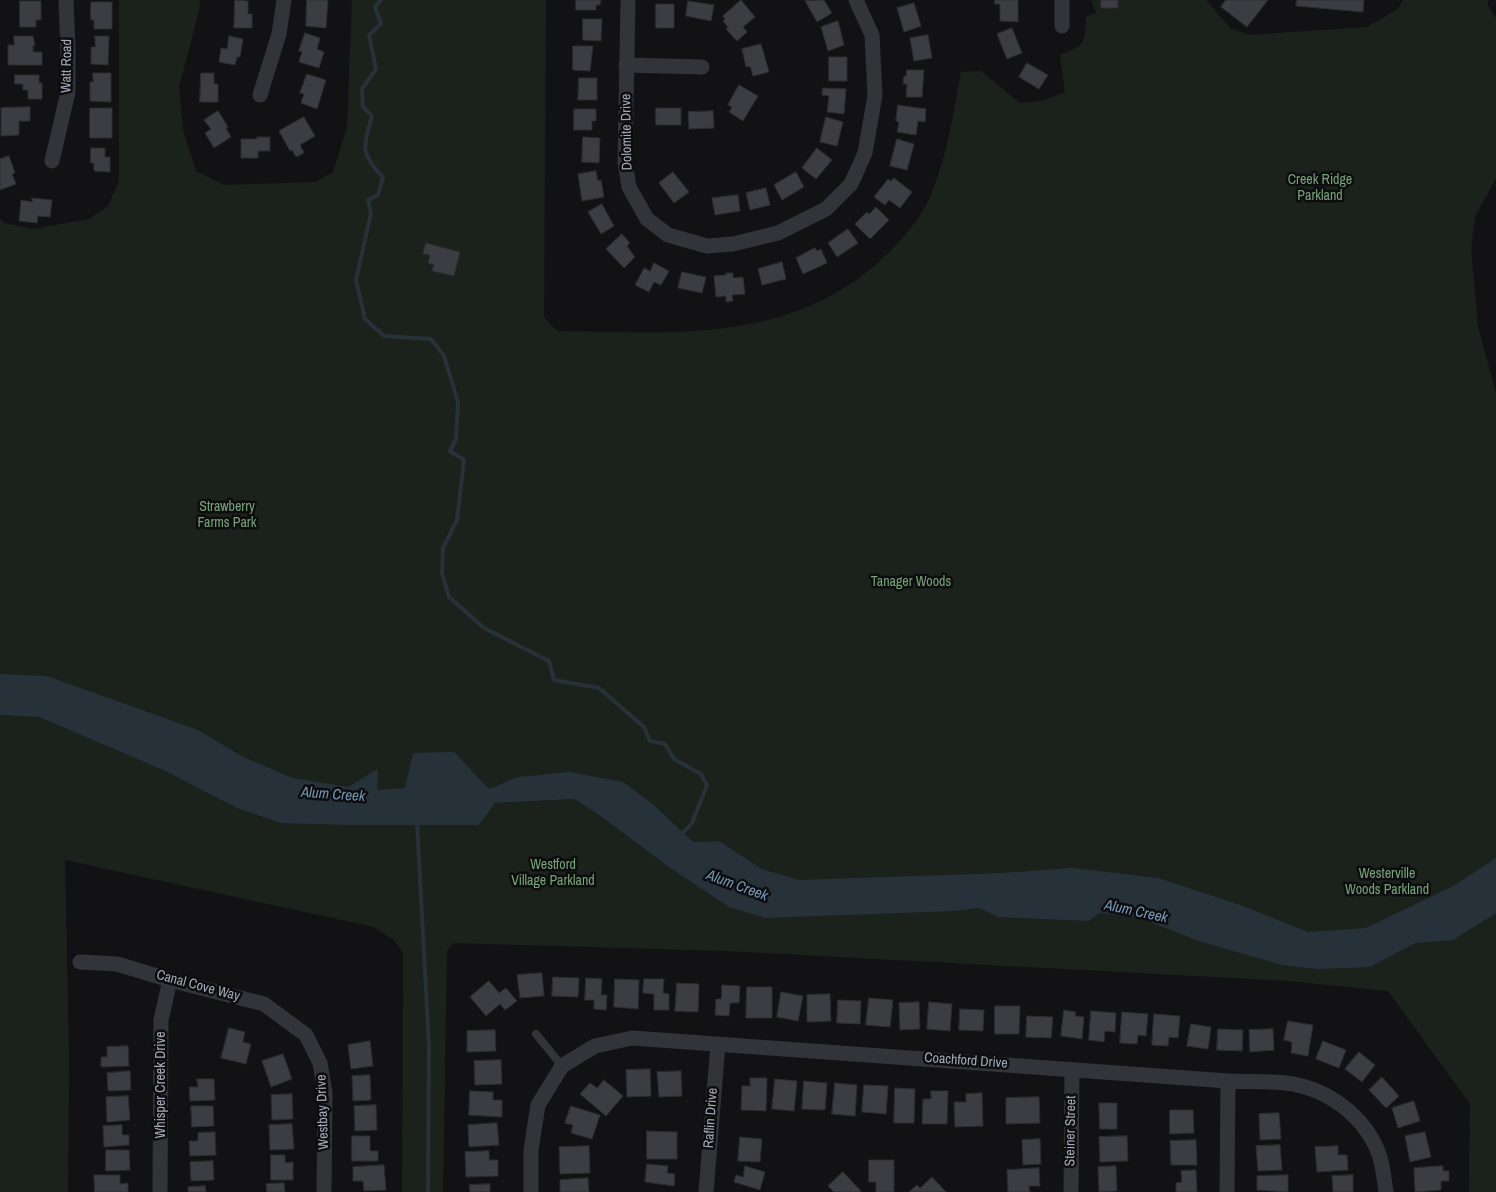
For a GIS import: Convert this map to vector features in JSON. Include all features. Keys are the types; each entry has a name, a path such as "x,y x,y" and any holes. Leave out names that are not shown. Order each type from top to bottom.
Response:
{"street":[{"name":"Watt Road","path":"52,162 68,92 66,0"},
{"path":"260,96 279,34 284,0"},
{"name":"Dolomite Drive","path":"628,0 625,162 629,187 647,219 668,235 707,246 733,244 778,233 826,209 851,184 865,153 875,95 872,34 856,0"},
{"path":"1062,0 1062,26"},
{"path":"626,65 702,66"},
{"name":"Canal Cove Way","path":"80,962 117,964 170,980 264,1004 306,1035"},
{"name":"Whisper Creek Drive","path":"160,1192 161,1020 170,980"},
{"name":"Westbay Drive","path":"306,1035 320,1062 325,1093 324,1192"},
{"name":"Coachford Drive","path":"562,1066 594,1046 632,1038 1287,1084 1306,1087 1326,1094 1358,1119 1364,1126 1378,1154 1386,1192"},
{"name":"Raflin Drive","path":"706,1192 718,1044"},
{"path":"531,1192 531,1150 538,1105 562,1066"},
{"name":"Steiner Street","path":"1071,1192 1072,1070"},
{"path":"1227,1192 1228,1081"}],"lane":[{"path":"536,1034 562,1066"}],"green space":[{"name":"Tanager Woods","path":"119,0 200,0 199,11 179,87 183,130 196,171 224,185 316,182 333,172 347,128 352,0 546,0 544,317 557,331 644,333 687,332 728,328 769,320 809,306 846,287 889,253 909,230 926,205 936,182 945,151 961,72 981,71 1020,103 1041,101 1065,92 1060,55 1075,48 1082,42 1086,17 1096,12 1091,0 1206,0 1230,28 1248,35 1367,27 1398,9 1403,0 1488,0 1488,5 1496,19 1496,178 1475,217 1471,249 1478,326 1496,393 1496,1192 1469,1192 1470,1104 1388,991 1289,981 727,951 453,943 447,951 443,1192 402,1192 403,953 395,941 374,927 65,860 69,1055 68,1192 0,1192 0,715 39,717 163,770 237,808 495,803 574,799 599,815 673,870 729,907 762,917 799,881 762,869 719,841 693,842 654,805 531,794 359,798 0,694 0,219 5,223 33,229 89,219 108,206 119,181"}],"water":[{"name":"Alum Creek","path":"0,674 47,676 198,730 243,757 293,778 348,787 378,769 377,790 405,788 413,753 454,752 489,789 518,777 570,772 623,782 654,805 693,842 719,841 762,869 799,880 1002,873 1072,868 1158,878 1240,905 1308,932 1366,928 1455,885 1496,858 1496,913 1453,940 1415,943 1370,967 1317,969 1282,965 1202,942 1137,917 1099,913 1089,921 999,917 979,908 954,911 765,918 729,907 673,870 599,815 574,799 495,803 479,825 281,823 237,808 163,770 39,717 0,715"}],"building":[{"path":"235,0 248,1 248,14 252,14 252,28 234,28"},
{"path":"307,0 328,0 326,28 306,26"},
{"path":"576,0 601,0 600,5 596,5 596,10 576,10"},
{"path":"741,0 755,17 743,27 747,32 737,41 726,29 728,27 723,21 725,19 723,16"},
{"path":"824,0 832,13 817,22 805,1"},
{"path":"995,0 1018,0 1018,22 1000,21 1000,4 995,4"},
{"path":"1101,0 1118,0 1118,8 1101,8"},
{"path":"1226,0 1268,0 1247,27 1221,7"},
{"path":"1297,0 1364,0 1363,12 1296,6"},
{"path":"20,1 41,1 41,20 36,20 36,27 20,27"},
{"path":"688,1 714,5 711,21 686,16"},
{"path":"91,2 112,2 112,29 94,29 94,20 91,20"},
{"path":"914,3 921,26 904,32 897,8"},
{"path":"656,4 674,4 674,28 656,28"},
{"path":"583,19 602,19 601,41 583,40"},
{"path":"838,21 844,45 828,51 821,27"},
{"path":"1012,28 1022,53 1007,59 997,34"},
{"path":"305,33 320,38 317,49 324,52 319,68 299,62 302,52 299,51"},
{"path":"928,35 932,58 914,61 910,38"},
{"path":"14,36 33,36 35,46 33,45 33,52 42,52 42,65 8,65 8,45 14,45"},
{"path":"95,36 109,36 108,65 91,64 91,47 95,47"},
{"path":"229,36 243,39 240,57 237,57 235,65 219,62 221,48 227,49"},
{"path":"761,44 769,72 753,76 750,66 746,67 742,49"},
{"path":"573,46 593,46 590,71 573,70"},
{"path":"829,57 847,57 847,81 829,81"},
{"path":"1027,63 1048,75 1039,89 1019,77"},
{"path":"907,70 924,70 922,97 906,97 907,84 903,84"},
{"path":"93,73 111,73 111,102 90,101 90,82 93,82"},
{"path":"201,73 214,73 214,84 218,84 218,102 200,102"},
{"path":"307,74 326,80 317,109 301,103 304,94 300,93"},
{"path":"15,75 39,75 39,83 42,83 42,99 28,99 28,90 23,90 23,84 15,84"},
{"path":"579,78 597,78 597,100 578,100"},
{"path":"739,85 758,96 743,121 729,112 732,107 728,105"},
{"path":"823,88 846,89 844,114 827,112 829,96 822,95"},
{"path":"898,105 926,109 925,122 918,121 916,135 897,132 899,122 896,121"},
{"path":"30,107 30,121 19,121 19,135 1,136 1,108"},
{"path":"90,108 112,108 112,138 90,138"},
{"path":"656,108 681,108 681,125 656,125"},
{"path":"574,109 596,109 596,121 592,121 592,130 574,130"},
{"path":"218,111 228,127 226,128 231,137 214,148 205,133 211,129 204,120"},
{"path":"713,111 714,128 689,129 688,112"},
{"path":"304,117 315,136 300,145 304,153 296,157 292,150 290,151 279,131"},
{"path":"826,117 843,122 837,146 820,142"},
{"path":"257,137 270,137 270,151 258,151 258,158 241,158 241,139 257,139"},
{"path":"583,137 600,138 599,163 582,162"},
{"path":"897,139 914,144 907,170 890,166"},
{"path":"91,148 105,148 105,157 110,157 110,172 94,171 94,163 91,163"},
{"path":"817,148 832,160 816,179 802,168"},
{"path":"9,156 15,173 12,174 16,184 0,190 0,159"},
{"path":"596,171 598,181 601,180 604,197 582,201 578,174"},
{"path":"673,172 689,192 674,203 659,183"},
{"path":"796,172 804,187 782,200 774,185"},
{"path":"894,178 912,192 900,208 889,200 885,205 874,197 888,179 891,181"},
{"path":"766,188 770,205 750,210 746,193"},
{"path":"738,195 740,211 715,215 712,198"},
{"path":"32,198 52,200 50,217 38,216 37,223 19,221 21,200 32,202"},
{"path":"602,204 614,226 601,234 588,212"},
{"path":"876,207 889,220 870,239 855,224 867,212 869,214"},
{"path":"848,229 858,243 837,257 828,243"},
{"path":"622,234 630,243 627,246 635,257 624,268 606,249"},
{"path":"426,243 460,252 454,276 432,271 434,265 428,263 430,255 423,254"},
{"path":"815,248 817,251 821,249 827,263 803,274 796,258"},
{"path":"782,262 786,279 762,285 758,269"},
{"path":"654,263 669,271 661,285 654,282 649,292 635,285 644,268 650,271"},
{"path":"682,272 706,277 702,293 678,288"},
{"path":"726,273 733,273 733,278 743,277 745,294 732,295 733,301 726,302 726,296 716,297 714,276 726,275"},
{"path":"542,973 544,996 520,998 517,975"},
{"path":"553,977 579,978 578,997 552,996"},
{"path":"586,978 602,979 601,995 607,995 606,1010 594,1009 594,1000 585,1000"},
{"path":"615,979 639,980 638,1009 614,1007"},
{"path":"644,979 664,979 663,993 669,994 669,1010 654,1010 654,994 643,993"},
{"path":"489,981 499,993 506,988 517,1001 505,1010 500,1004 486,1016 470,997"},
{"path":"677,983 699,984 698,1012 675,1011"},
{"path":"722,985 740,986 739,1003 730,1003 729,1016 715,1015 716,999 721,999"},
{"path":"747,987 772,987 772,1018 746,1018"},
{"path":"781,992 803,996 798,1021 777,1017"},
{"path":"830,994 831,1021 807,1022 807,995"},
{"path":"869,998 893,1000 890,1027 866,1025"},
{"path":"838,1000 861,1001 860,1024 837,1023"},
{"path":"919,1002 920,1029 900,1030 899,1003"},
{"path":"929,1002 952,1004 950,1031 927,1029"},
{"path":"995,1006 1020,1006 1019,1034 995,1034"},
{"path":"960,1009 984,1010 983,1031 959,1030"},
{"path":"1064,1010 1076,1012 1075,1016 1084,1017 1082,1039 1061,1036"},
{"path":"1091,1011 1116,1013 1115,1032 1105,1031 1104,1042 1089,1040"},
{"path":"1122,1012 1148,1014 1146,1036 1138,1035 1137,1044 1120,1043"},
{"path":"1154,1014 1180,1016 1178,1038 1169,1037 1168,1046 1152,1045"},
{"path":"1027,1016 1053,1017 1051,1038 1026,1037"},
{"path":"1288,1021 1313,1025 1308,1056 1291,1053 1292,1042 1284,1040"},
{"path":"1191,1024 1211,1027 1208,1049 1187,1046"},
{"path":"229,1028 245,1032 243,1042 251,1044 246,1064 221,1058"},
{"path":"1218,1029 1243,1030 1242,1051 1217,1050"},
{"path":"1273,1029 1274,1050 1250,1052 1249,1030"},
{"path":"495,1030 496,1051 467,1052 467,1031"},
{"path":"370,1041 373,1066 351,1069 348,1045"},
{"path":"1323,1041 1346,1050 1339,1068 1316,1059"},
{"path":"128,1046 129,1066 101,1067 101,1057 107,1057 107,1047"},
{"path":"1359,1052 1375,1065 1362,1082 1345,1069"},
{"path":"283,1054 292,1079 271,1087 262,1061"},
{"path":"501,1060 502,1084 475,1085 474,1061"},
{"path":"650,1069 651,1096 627,1097 626,1070"},
{"path":"130,1071 131,1090 108,1091 107,1073"},
{"path":"681,1071 682,1096 659,1097 657,1072"},
{"path":"370,1075 371,1100 353,1101 352,1076"},
{"path":"1382,1077 1399,1096 1386,1108 1369,1090"},
{"path":"750,1078 767,1078 766,1111 741,1110 742,1086 750,1086"},
{"path":"197,1079 214,1079 215,1100 190,1101 189,1087 198,1087"},
{"path":"775,1079 797,1081 794,1111 772,1109"},
{"path":"604,1080 623,1096 606,1116 580,1094 590,1083 597,1088"},
{"path":"804,1081 827,1083 825,1110 802,1109"},
{"path":"835,1083 857,1085 855,1116 832,1114"},
{"path":"864,1085 888,1086 886,1114 862,1112"},
{"path":"895,1088 915,1089 914,1123 894,1123"},
{"path":"470,1091 493,1092 493,1100 502,1100 502,1117 469,1115"},
{"path":"931,1091 948,1091 947,1124 922,1124 923,1099 931,1099"},
{"path":"982,1093 983,1126 955,1127 954,1102 966,1102 966,1094"},
{"path":"292,1094 293,1119 272,1120 271,1095"},
{"path":"128,1096 130,1120 107,1122 106,1097"},
{"path":"1039,1097 1040,1123 1006,1124 1006,1098"},
{"path":"1414,1101 1420,1121 1398,1128 1392,1108"},
{"path":"1099,1103 1117,1103 1117,1129 1100,1129"},
{"path":"376,1105 377,1130 355,1131 354,1106"},
{"path":"191,1106 213,1106 214,1126 192,1127"},
{"path":"571,1106 600,1115 592,1139 571,1133 573,1125 565,1123"},
{"path":"1170,1110 1193,1110 1194,1133 1170,1134"},
{"path":"1279,1113 1281,1139 1260,1140 1259,1114"},
{"path":"497,1123 499,1145 469,1147 468,1125"},
{"path":"292,1124 294,1149 270,1150 269,1125"},
{"path":"122,1125 122,1135 129,1135 129,1145 104,1147 103,1126"},
{"path":"647,1131 677,1132 677,1159 647,1159"},
{"path":"215,1132 216,1155 190,1156 189,1141 198,1141 198,1133"},
{"path":"1425,1132 1431,1157 1410,1162 1405,1136"},
{"path":"352,1136 370,1136 370,1151 378,1151 378,1161 352,1161"},
{"path":"1127,1136 1128,1161 1100,1162 1099,1137"},
{"path":"740,1137 762,1139 760,1162 738,1161"},
{"path":"1040,1139 1041,1164 1023,1165 1022,1140"},
{"path":"1196,1140 1197,1165 1171,1165 1170,1141"},
{"path":"1280,1145 1282,1170 1258,1171 1256,1146"},
{"path":"589,1146 590,1173 560,1174 559,1147"},
{"path":"1338,1146 1338,1155 1347,1155 1348,1170 1317,1172 1315,1147"},
{"path":"106,1150 129,1150 130,1170 106,1171"},
{"path":"489,1151 489,1160 498,1160 498,1176 466,1177 465,1152"},
{"path":"271,1155 285,1155 285,1163 293,1162 293,1180 271,1180"},
{"path":"869,1160 894,1160 894,1192 876,1192 876,1182 869,1182"},
{"path":"213,1161 214,1180 191,1181 190,1162"},
{"path":"647,1164 668,1166 667,1173 675,1174 674,1186 645,1182"},
{"path":"384,1165 386,1190 364,1191 363,1181 353,1181 353,1167"},
{"path":"745,1166 765,1172 760,1190 734,1182 736,1175 743,1177"},
{"path":"1116,1166 1117,1191 1099,1192 1098,1167"},
{"path":"1443,1166 1443,1171 1449,1171 1449,1181 1441,1181 1441,1190 1415,1192 1414,1168"},
{"path":"1039,1168 1040,1186 1029,1186 1030,1192 1008,1192 1007,1170"},
{"path":"1196,1170 1197,1192 1176,1192 1176,1183 1182,1182 1181,1171"},
{"path":"843,1172 860,1192 834,1192 828,1186"},
{"path":"94,1175 120,1175 120,1184 128,1183 128,1192 95,1192"},
{"path":"1288,1175 1288,1192 1257,1190 1257,1176"},
{"path":"1353,1175 1353,1192 1333,1192 1332,1176"},
{"path":"932,1177 946,1192 909,1192 917,1185 920,1188"},
{"path":"588,1178 589,1192 560,1192 560,1180"},
{"path":"284,1183 285,1192 267,1192 266,1184"},
{"path":"490,1184 490,1192 470,1192 469,1185"},
{"path":"205,1186 206,1192 188,1192 188,1187"}],"waterway":[{"path":"381,0 375,7 381,24 369,35 376,69 362,89 363,107 372,116 366,142 367,155 375,169 383,177 378,195 368,200 371,213 356,280 365,319 384,336 431,339 444,356 458,402 456,439 450,451 464,460 457,520 443,548 442,573 449,597 484,628 549,661 554,680 599,688 644,727 650,741 665,744 674,759 701,774 707,785 692,823 680,836"},
{"path":"417,822 429,1047 428,1192"}],"park label":[{"name":"Creek Ridge Parkland","path":"1320,188"},
{"name":"Strawberry Farms Park","path":"227,516"},
{"name":"Westford Village Parkland","path":"553,874"},
{"name":"Westerville Woods Parkland","path":"1387,882"}]}
